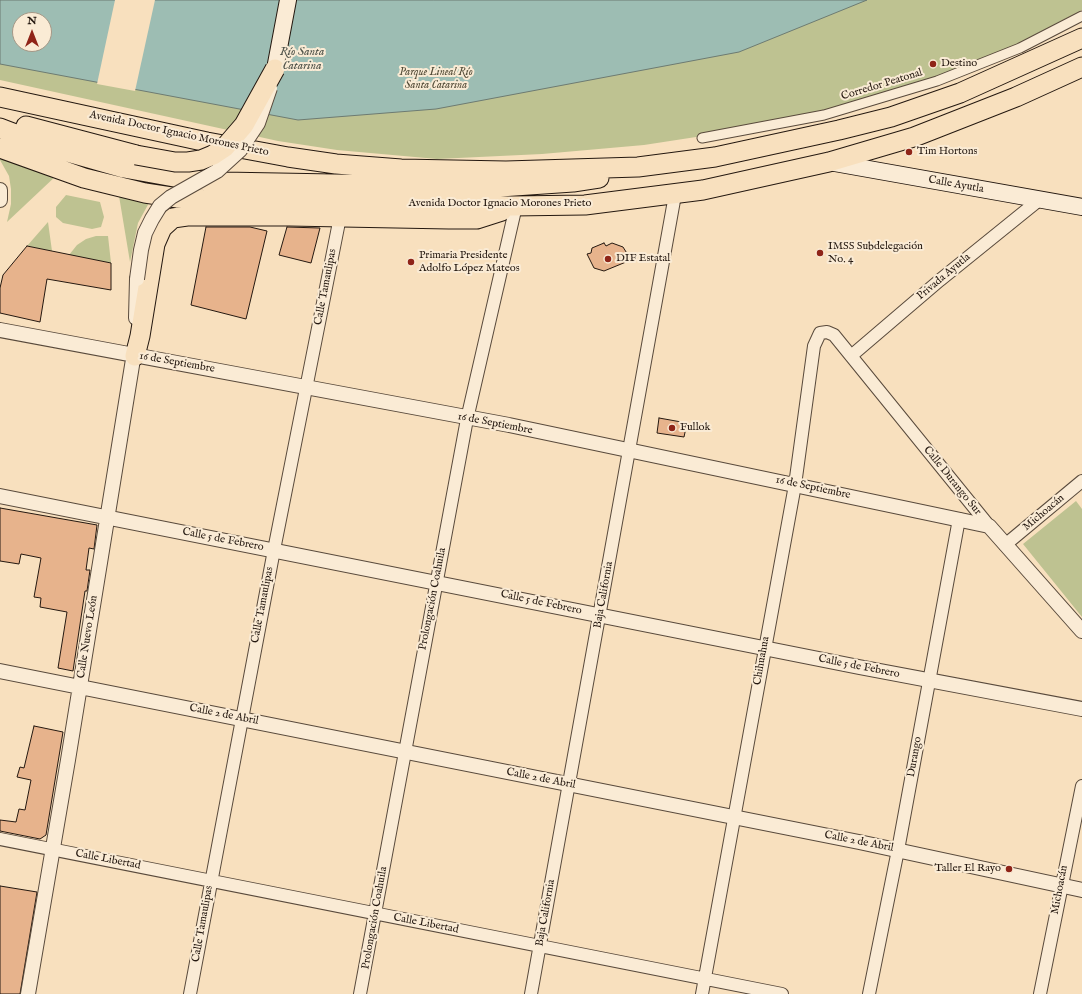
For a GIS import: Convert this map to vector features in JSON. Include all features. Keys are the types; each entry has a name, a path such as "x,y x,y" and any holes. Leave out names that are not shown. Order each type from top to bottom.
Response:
{"highway":[{"name":"Avenida Doctor Ignacio Morones Prieto","path":"0,97 208,142 288,157 336,164 401,169 506,171 638,167 715,157 891,117 960,93 1082,38"},
{"name":"Avenida Doctor Ignacio Morones Prieto","path":"0,148 84,178 178,198 226,201 514,206 585,205 675,195 756,179 829,162 928,132 1016,97 1082,67"},
{"path":"0,120 136,155 175,162 201,160 225,148 244,126 275,69"},
{"path":"8,131 60,150 124,168 185,179 223,182 500,187 573,182 604,177 638,167"},
{"path":"134,356 155,244 162,228 173,218 187,216 477,219 492,216 514,206"}],"main road":[{"path":"275,69 288,0"},
{"name":"Calle Ayutla","path":"829,162 1082,207"}],"street":[{"name":"Corredor Peatonal","path":"702,138 824,115 937,81 1020,48 1082,16"},
{"name":"Calle Nuevo León","path":"28,994 134,356 137,279 140,250 145,233 160,206 171,197 216,171 240,150 258,124 265,107 275,69"},
{"path":"0,190 0,200"},
{"name":"Baja California","path":"531,994 630,452 675,195"},
{"name":"Privada Ayutla","path":"851,356 940,280 1039,200"},
{"name":"Prolongación Coahuila","path":"360,994 467,419 514,206"},
{"name":"Calle Tamaulipas","path":"190,994 274,550 340,217"},
{"name":"16 de Septiembre","path":"0,330 509,426 988,526"},
{"name":"Calle Durango Sur","path":"823,331 834,335 988,526 1082,631"},
{"name":"Chihuahua","path":"702,994 795,485 814,346 817,336 823,331"},
{"name":"Michoacán","path":"1005,545 1082,481"},
{"name":"Calle 5 de Febrero","path":"0,496 436,581 929,681 1082,709"},
{"name":"Durango","path":"869,994 898,850 959,519"},
{"name":"Calle 2 de Abril","path":"0,671 80,686 404,753 570,784 898,850 1082,890"},
{"name":"Michoacán","path":"1040,994 1082,786"},
{"name":"Calle Libertad","path":"0,839 704,980 782,994"}],"green space":[{"name":"Parque Lineal Río Santa Catarina","path":"0,0 1082,0 1082,10 1017,44 933,80 832,111 735,131 644,145 542,154 437,159 337,150 278,141 0,80"},
{"path":"0,154 58,174 7,222 11,204 11,189 9,176 0,160"},
{"path":"66,195 100,202 104,217 101,227 92,229 63,223 56,217 56,207"},
{"path":"119,196 150,201 138,223 130,262"},
{"path":"48,222 52,251 27,246"},
{"path":"96,236 108,236 111,263 69,255 77,245 86,239"},
{"path":"1076,501 1082,509 1082,617 1023,544"}],"water":[{"name":"Río Santa Catarina","path":"0,0 867,0 739,52 436,109 298,120 0,64"}],"pier":[{"path":"115,0 155,0 135,91 97,84"}],"building":[{"path":"206,227 250,227 267,231 246,319 191,305"},
{"path":"287,227 320,228 311,263 279,255"},
{"name":"DIF Estatal","path":"604,243 606,246 612,243 623,247 628,255 626,262 604,271 594,268 587,254 591,253 592,248"},
{"path":"27,246 111,263 111,290 47,279 40,322 0,313 0,288 3,275"},
{"name":"Fullok","path":"659,418 687,423 684,437 657,433"},
{"path":"0,508 97,525 94,549 89,548 86,570 90,570 87,591 85,591 73,671 58,668 67,612 40,607 41,598 34,597 41,558 21,554 19,564 0,561"},
{"path":"34,726 63,732 46,835 40,839 0,831 0,820 16,822 19,809 25,810 31,780 17,777 20,767 24,768"},
{"path":"0,886 37,892 20,994 0,994"}],"place":[{"name":"Destino","path":"933,64"},
{"name":"Tim Hortons","path":"909,152"},
{"name":"IMSS Subdelegación No. 4","path":"820,253"},
{"name":"DIF Estatal","path":"608,259"},
{"name":"Primaria Presidente Adolfo López Mateos","path":"411,262"},
{"name":"Fullok","path":"672,428"},
{"name":"Taller El Rayo","path":"1009,869"}]}
